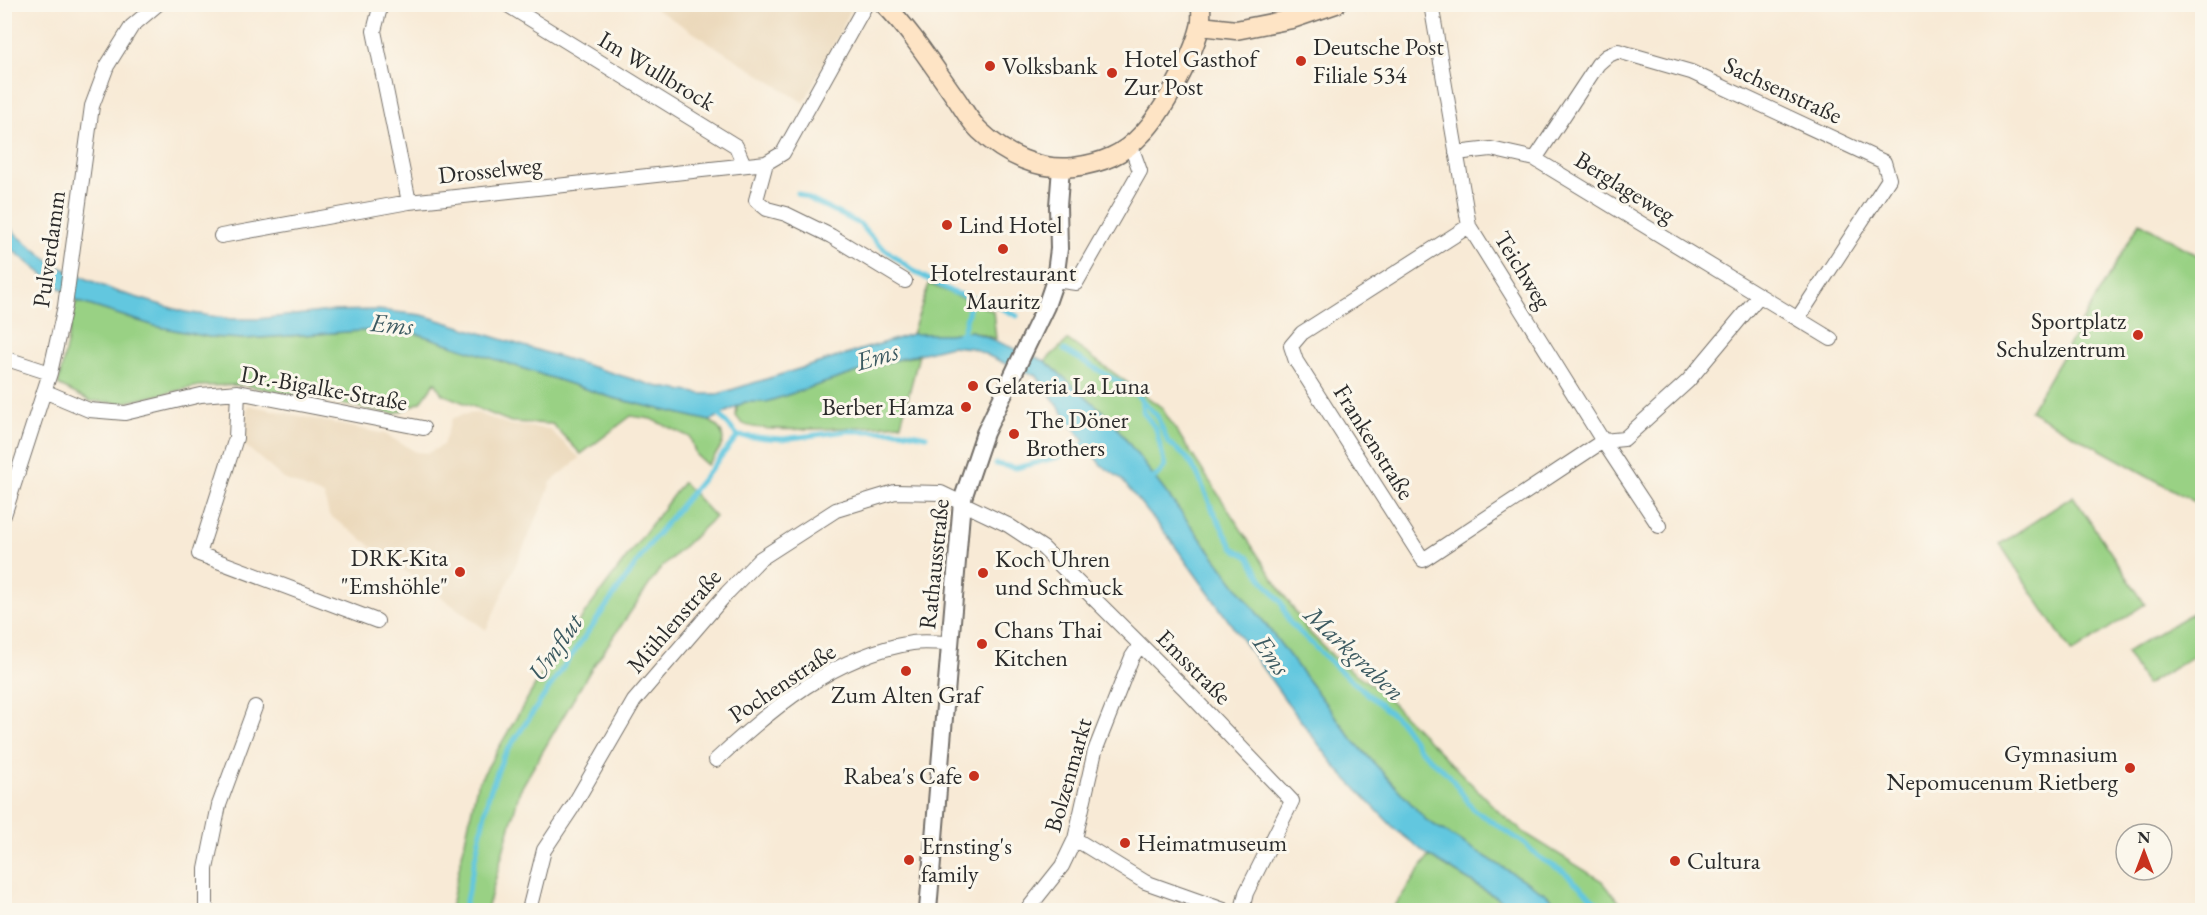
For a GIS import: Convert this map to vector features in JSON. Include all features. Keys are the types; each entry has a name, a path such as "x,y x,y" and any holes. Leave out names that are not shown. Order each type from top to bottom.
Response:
{"main road":[{"path":"884,4 903,23 978,129 1002,150 1031,162 1061,168 1093,164 1118,155 1131,146 1147,129 1160,111 1189,56 1201,26 1201,4"},
{"path":"1201,26 1236,30 1292,19 1336,4"}],"street":[{"name":"Pulverdamm","path":"4,515 50,373 65,306 92,106 107,66 132,26 158,4"},
{"path":"381,4 374,31 409,202"},
{"name":"Im Wullbrock","path":"506,4 736,146 744,165"},
{"path":"866,4 783,153 766,163 756,200 767,209 786,214 831,236 905,281"},
{"name":"Teichweg","path":"1431,4 1469,226 1603,441 1659,526"},
{"name":"Sachsenstraße","path":"1535,159 1598,64 1607,56 1618,51 1690,72 1884,162 1889,179 1798,318"},
{"path":"1055,280 1076,283 1140,171 1131,146"},
{"name":"Berglageweg","path":"1456,153 1491,149 1535,159 1831,339"},
{"name":"Drosselweg","path":"221,236 409,202 766,163"},
{"name":"Rathausstraße","path":"928,910 962,501 985,433 1046,306 1055,280 1059,249 1058,206 1061,168"},
{"name":"Frankenstraße","path":"1469,226 1302,333 1291,346 1296,361 1423,560 1603,441"},
{"path":"1603,441 1624,439 1688,381 1759,296"},
{"path":"4,358 50,373"},
{"name":"Dr.-Bigalke-Straße","path":"44,391 89,410 125,413 201,394 238,392 423,428"},
{"path":"238,392 236,438 199,554 377,621"},
{"name":"Mühlenstraße","path":"529,910 544,850 572,808 634,701 727,593 760,559 836,510 895,492 941,493 962,501"},
{"name":"Emsstraße","path":"962,501 1008,525 1043,548 1183,687 1292,801 1246,892 1242,910"},
{"name":"Pochenstraße","path":"716,760 762,718 827,673 870,653 914,642 949,643"},
{"name":"Bolzenmarkt","path":"1027,910 1062,866 1075,839 1095,751 1132,657 1140,645"},
{"path":"206,910 206,869 219,805 255,707"},
{"path":"1075,839 1145,882 1224,910"}],"shaded area":[{"path":"854,4 804,103 650,5"},
{"name":"DRK-Kita \"Emshöhle\"","path":"248,405 385,434 416,452 428,453 443,445 452,419 477,413 510,425 549,429 580,458 551,482 486,630 329,515 324,496 284,479 241,442"}],"green space":[{"name":"Sportplatz Schulzentrum","path":"2140,222 2202,258 2202,506 2030,411"},
{"path":"929,284 993,311 996,339 971,331 949,334 912,334"},
{"path":"76,301 155,326 209,337 244,339 389,329 412,332 613,398 710,421 721,432 722,443 707,465 696,455 690,437 651,419 631,416 581,454 552,424 511,422 442,394 435,382 421,402 394,414 243,385 199,386 122,403 90,401 58,385"},
{"path":"1068,340 1161,407 1307,630 1339,662 1380,691 1500,813 1523,832 1602,881 1626,910 1564,910 1546,894 1426,820 1353,740 1108,416 1045,361"},
{"path":"919,355 901,424 793,430 770,429 742,423 736,416 737,406 745,402 766,402 891,361"},
{"path":"683,482 715,517 660,569 590,671 520,790 487,910 450,910 477,785 550,660"},
{"path":"2073,496 2145,604 2072,653 2000,544"},
{"path":"2202,607 2202,651 2146,685 2126,652"},
{"path":"1429,856 1517,910 1392,910"}],"water":[{"name":"Ems","path":"5,222 18,236 55,265 115,291 185,312 231,319 258,319 331,311 378,310 422,315 655,386 702,394 718,394 912,334 949,334 971,331 1045,361 1108,416 1353,740 1426,820 1546,894 1564,910 1517,910 1429,856 1395,829 1338,770 1170,539 1120,478 1100,464 1036,375 1023,372 972,348 951,346 891,361 766,402 745,402 710,421 613,398 412,332 389,329 244,339 209,337 155,326 76,301 5,244"}],"waterway":[{"name":"Markgraben","path":"797,193 860,224 877,243 915,272 952,292 972,298"},
{"name":"Markgraben","path":"957,336 963,332 972,298 989,302 1017,316"},
{"name":"Markgraben","path":"1064,350 1131,389 1157,416 1168,442 1186,457 1197,473 1212,509 1233,548 1249,557 1261,578 1281,602 1289,622 1339,670 1400,721 1420,750 1449,775 1473,809 1524,843 1540,858 1564,872 1605,910"},
{"path":"1141,399 1143,412 1156,429 1165,466 1151,480"},
{"name":"Umflut","path":"464,910 489,794 503,757 655,537 738,436 717,412"},
{"name":"Umflut","path":"738,436 783,439 847,431 901,431 926,436"},
{"name":"Umflut","path":"996,464 1016,468 1058,457 1091,441"}],"place":[{"name":"Deutsche Post Filiale 534","path":"1301,61"},
{"name":"Volksbank","path":"990,66"},
{"name":"Hotel Gasthof Zur Post","path":"1112,73"},
{"name":"Lind Hotel","path":"947,225"},
{"name":"Hotelrestaurant Mauritz","path":"1003,249"},
{"name":"Sportplatz Schulzentrum","path":"2138,335"},
{"name":"Gelateria La Luna","path":"973,386"},
{"name":"Berber Hamza","path":"966,407"},
{"name":"The Döner Brothers","path":"1014,434"},
{"name":"DRK-Kita \"Emshöhle\"","path":"460,572"},
{"name":"Koch Uhren und Schmuck","path":"983,573"},
{"name":"Chans Thai Kitchen","path":"982,644"},
{"name":"Zum Alten Graf","path":"906,671"},
{"name":"Gymnasium Nepomucenum Rietberg","path":"2130,768"},
{"name":"Rabea's Cafe","path":"974,776"},
{"name":"Heimatmuseum","path":"1125,843"},
{"name":"Ernsting's family","path":"909,860"},
{"name":"Cultura","path":"1675,861"}]}
